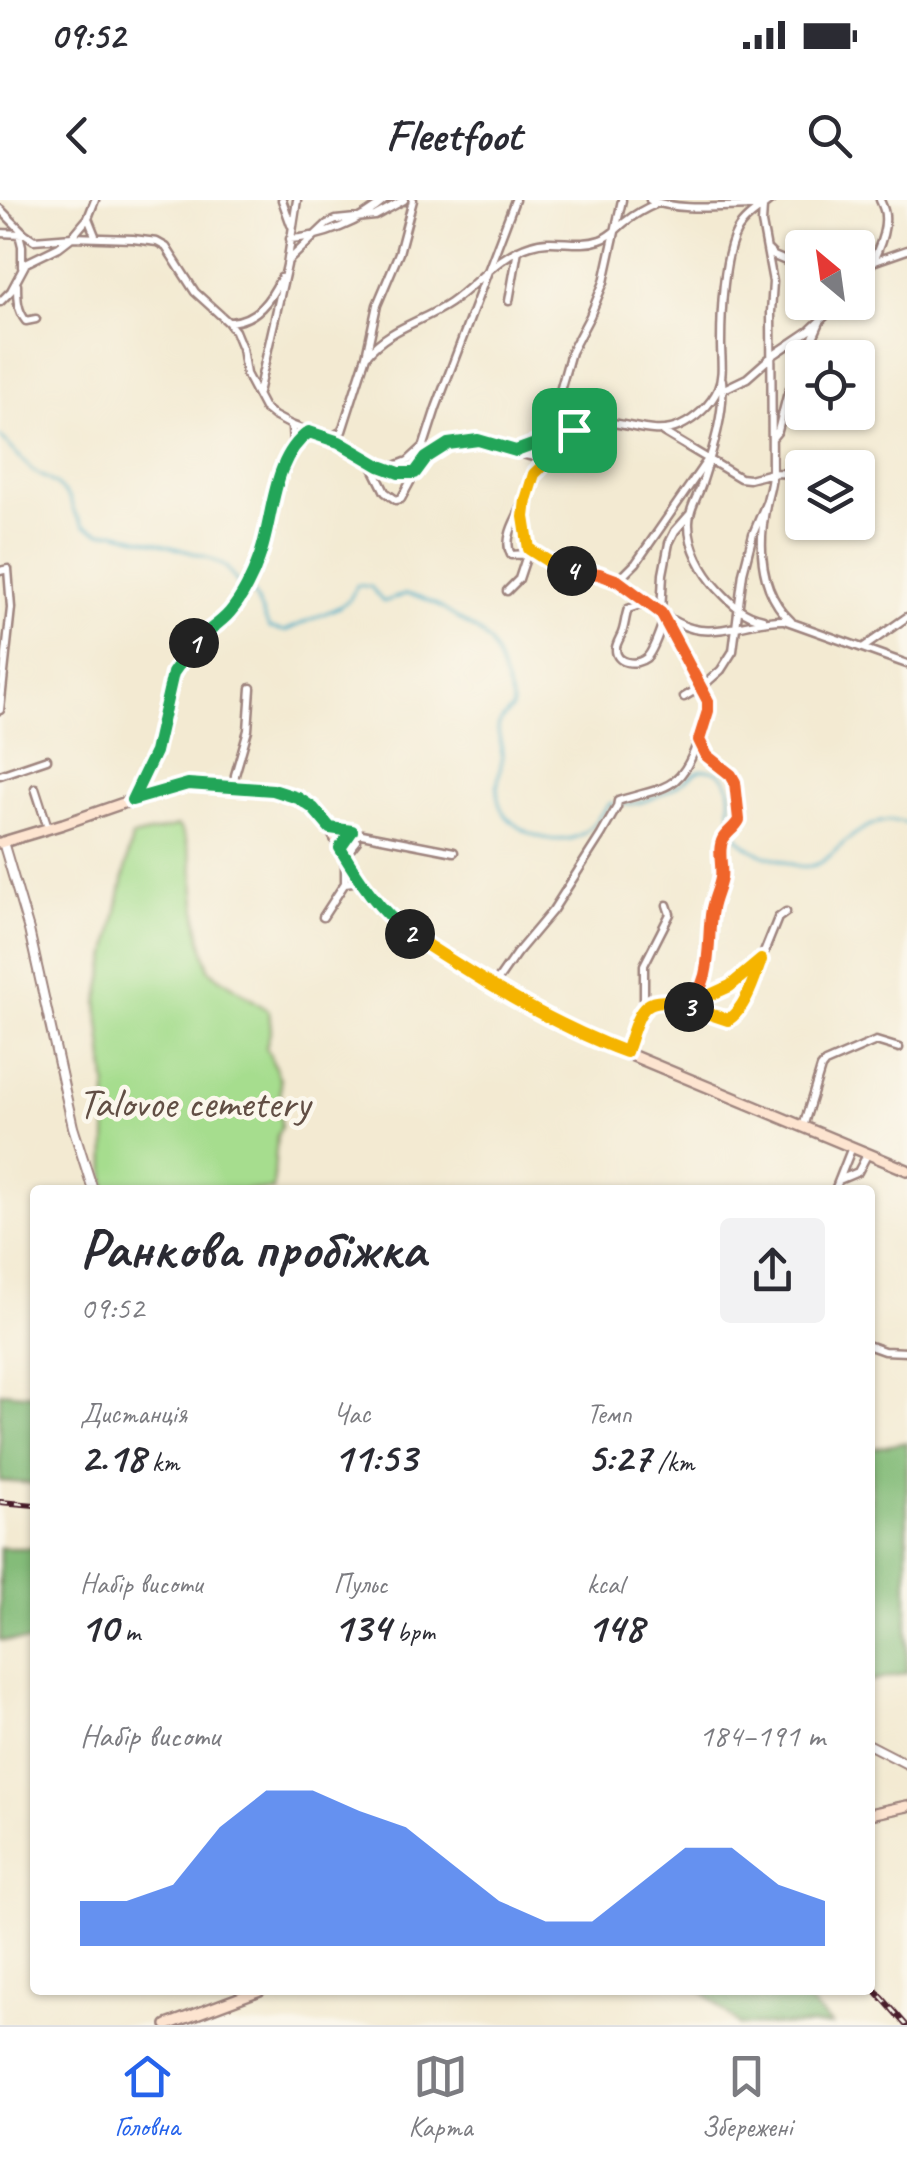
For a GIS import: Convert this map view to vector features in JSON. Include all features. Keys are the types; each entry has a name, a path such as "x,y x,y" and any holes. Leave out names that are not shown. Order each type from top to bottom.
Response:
{"main road":[{"path":"2,842 188,784 273,790 298,798 330,828 378,905 405,930 493,986 626,1052 907,1170"},
{"path":"875,1813 907,1806"},
{"path":"168,2025 247,1995"}],"street":[{"path":"0,302 11,291 26,263 72,237 88,218 96,200"},
{"path":"282,200 291,226"},
{"path":"258,394 287,263 296,200"},
{"path":"290,239 314,236 358,218 385,200"},
{"path":"358,218 375,216 404,200"},
{"path":"328,438 342,431 366,356 377,305 400,253 414,200"},
{"path":"369,460 385,492 396,500 405,494 515,200"},
{"path":"622,200 604,282 571,352 552,439 534,474 508,550 511,556 528,552 566,570 618,581 662,617 694,630 735,627 764,619"},
{"path":"875,258 889,214 880,200"},
{"path":"366,356 386,337 450,303 518,250 553,241 597,242 654,202 714,208 766,204"},
{"path":"684,697 721,670 732,652 748,551 772,486 770,312 774,282 762,223 766,204"},
{"path":"646,603 628,609 616,648 618,658 625,662 645,660 652,652 662,617 663,574 669,543 690,514 714,440 722,377 721,330 727,266 736,232 766,204"},
{"path":"0,208 22,234 22,269"},
{"path":"88,218 96,238"},
{"path":"0,232 22,234 34,240 133,239 166,247 195,292 228,322 239,338 246,374 264,408 291,426 328,438 399,473 415,473"},
{"path":"228,322 252,316 265,305 287,263 314,236"},
{"path":"767,249 785,261"},
{"path":"509,301 518,250"},
{"path":"875,261 907,250"},
{"path":"17,279 22,316 26,321 36,318"},
{"path":"662,432 694,418 720,391 747,378 820,320"},
{"path":"811,340 820,320"},
{"path":"772,438 778,431 785,404"},
{"path":"516,451 592,421 607,422 662,432 740,478 785,473"},
{"path":"132,800 155,752 173,673 188,650 229,613 260,558 293,444 291,426"},
{"path":"415,473 426,458 448,444 478,440 542,462 554,456 579,427"},
{"path":"293,444 309,432"},
{"path":"389,468 408,461 422,448"},
{"path":"516,451 534,474"},
{"path":"618,581 636,562 708,460"},
{"path":"507,591 519,578 528,552 526,500"},
{"path":"766,502 762,548 765,578 774,602 792,622"},
{"path":"690,514 690,536 705,572 738,608 754,617 792,622 906,663"},
{"path":"0,571 8,569 11,608 0,710"},
{"path":"493,986 554,910 618,804 640,793 659,790 684,775 699,740 708,701 662,617"},
{"path":"863,648 907,617"},
{"path":"234,787 248,730 251,688"},
{"path":"686,1006 693,1001 704,976 710,949 710,913 722,874 720,848 739,820 735,782 707,756 699,740"},
{"path":"0,774 47,760"},
{"path":"35,788 48,828"},
{"path":"330,828 454,852"},
{"path":"323,917 345,883 343,852 352,831"},
{"path":"343,852 357,841"},
{"path":"2,842 29,930 72,1127 91,1185"},
{"path":"345,883 361,881"},
{"path":"626,1052 644,1008 644,965 670,914 667,905"},
{"path":"644,1008 653,1001 666,1000 728,1020 736,1014 778,918 786,912"},
{"path":"686,1006 730,986 761,960"},
{"path":"803,1126 825,1063 876,1042 899,1048"},
{"path":"837,1185 852,1147"},
{"path":"839,1180 858,1172 868,1153"},
{"path":"875,1348 907,1352"},
{"path":"875,1748 907,1764"}],"green space":[{"name":"Talovoe cemetery","path":"178,826 188,847 199,930 209,970 269,1011 271,1029 266,1047 280,1079 281,1127 273,1185 105,1185 107,1090 98,1003 132,837"},
{"path":"0,1392 30,1395 30,1484 0,1481"},
{"path":"907,1442 907,1673 875,1681 875,1448"},
{"path":"0,1548 30,1548 30,1642 0,1640"},
{"path":"706,1995 802,1995 832,2025 739,2025"}],"waterway":[{"path":"0,436 33,471 56,484 70,499 84,526 207,557 226,567 255,596 269,628 285,631 339,607 350,599 357,585 371,587 383,602 406,594 435,604 479,632 496,655 513,704 498,727 502,748 498,797 511,821 544,838 568,839 583,833 614,804"},
{"path":"622,804 653,798 705,769 721,774 728,784 731,826"},
{"path":"735,833 757,852 806,866 822,862 869,826 887,821 907,823"}],"railway":[{"path":"0,1502 30,1505"},
{"path":"875,1990 906,2025"}],"route":[{"path":"574,430 516,451 478,440 448,444 435,450 415,473 399,473 380,466 356,451 309,432 293,444 282,471 260,558 229,613 197,640 173,673 155,752 132,800 188,784 273,790 298,798 330,828 352,831 340,848 378,905 405,930 520,1003 626,1052 644,1008 653,1001 686,1006 730,986 761,960 736,1014 728,1020 686,1006 700,990 710,949 710,913 722,874 720,848 739,820 735,782 702,748 699,740 708,701 661,613 618,581 566,570 529,549 524,517 534,474 579,427 574,430"}]}
